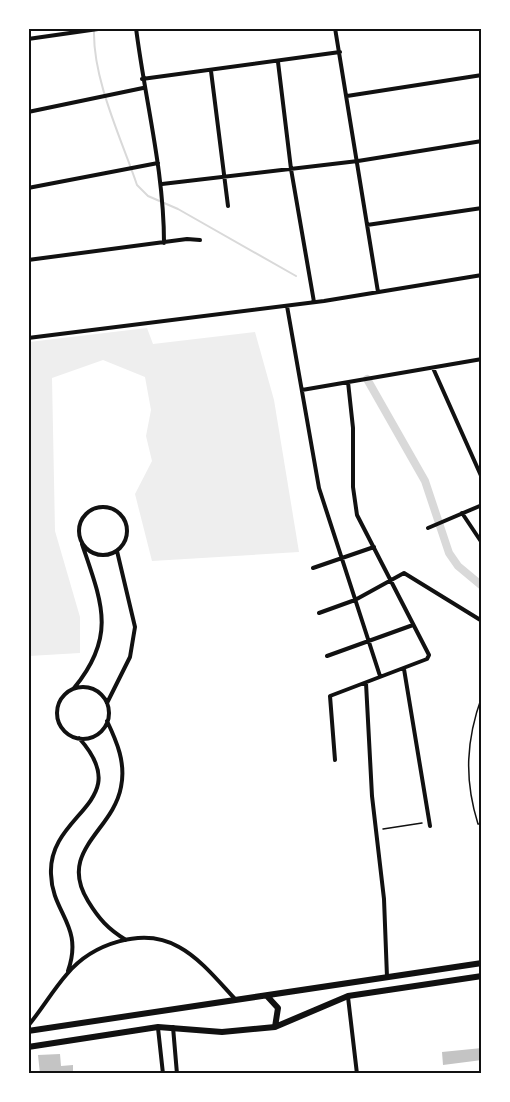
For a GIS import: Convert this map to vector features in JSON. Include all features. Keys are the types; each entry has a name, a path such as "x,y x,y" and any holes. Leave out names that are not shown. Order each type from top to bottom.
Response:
{"highway":[{"path":"28,1031 482,963"},
{"path":"28,1047 158,1027 222,1032 275,1027 348,996 482,976"},
{"path":"267,996 278,1008 275,1027"}],"street":[{"path":"28,39 105,28"},
{"path":"136,28 143,88 162,184 164,243"},
{"path":"335,28 378,292"},
{"path":"142,79 340,52"},
{"path":"278,62 291,170 314,302"},
{"path":"211,71 228,206"},
{"path":"347,96 482,75"},
{"path":"28,112 143,88"},
{"path":"162,184 225,179 482,141"},
{"path":"28,188 158,164"},
{"path":"368,225 482,208"},
{"path":"28,260 200,240"},
{"path":"28,338 287,306 482,275"},
{"path":"287,306 319,488 340,559 380,677"},
{"path":"302,390 482,359"},
{"path":"434,368 482,478"},
{"path":"335,760 328,700 330,696 404,669 427,659 429,655 392,580 362,527 354,503 353,428 348,382"},
{"path":"428,528 482,505"},
{"path":"82,544 94,554 102,556 117,551 126,537 125,521 113,509 104,507 90,510 80,522 78,530 82,544 97,589 102,612 102,638 96,658 74,688 62,697 57,711 65,732 79,738 95,736 107,721"},
{"path":"462,513 482,543"},
{"path":"313,568 374,547"},
{"path":"117,551 135,627 130,657 107,704 107,721 121,755 123,770 121,789 106,820 80,857 78,882 98,918 107,928 126,940"},
{"path":"319,613 355,600 399,574 407,574 482,621"},
{"path":"327,656 414,625"},
{"path":"404,669 430,824"},
{"path":"366,683 376,830 384,899 387,977"},
{"path":"74,688 82,687 96,691 107,704"},
{"path":"68,973 73,952 72,935 55,898 51,883 51,858 61,836 97,790 100,778 97,764 79,738"},
{"path":"28,1026 68,973 91,953 126,940 153,939 178,946 197,960 236,1001"},
{"path":"348,996 357,1074"},
{"path":"158,1027 163,1074"},
{"path":"173,1027 177,1074"}],"lane":[{"path":"482,696 471,728 469,767 472,807 477,824 482,825"}],"path":[{"path":"376,830 430,824"}],"shaded area":[{"path":"147,328 153,344 255,332 274,400 299,552 152,561 135,494 152,461 146,436 151,410 145,377 103,360 52,378 55,531 80,617 80,653 29,656 29,342"}],"building":[{"path":"482,1048 482,1060 443,1065 442,1052"},
{"path":"60,1054 61,1066 73,1065 73,1074 40,1074 38,1055"}],"waterway":[{"path":"94,31 95,50 103,89 137,185 148,196 178,209 296,276"},
{"path":"367,379 425,481 449,553 458,566 482,586"}]}
